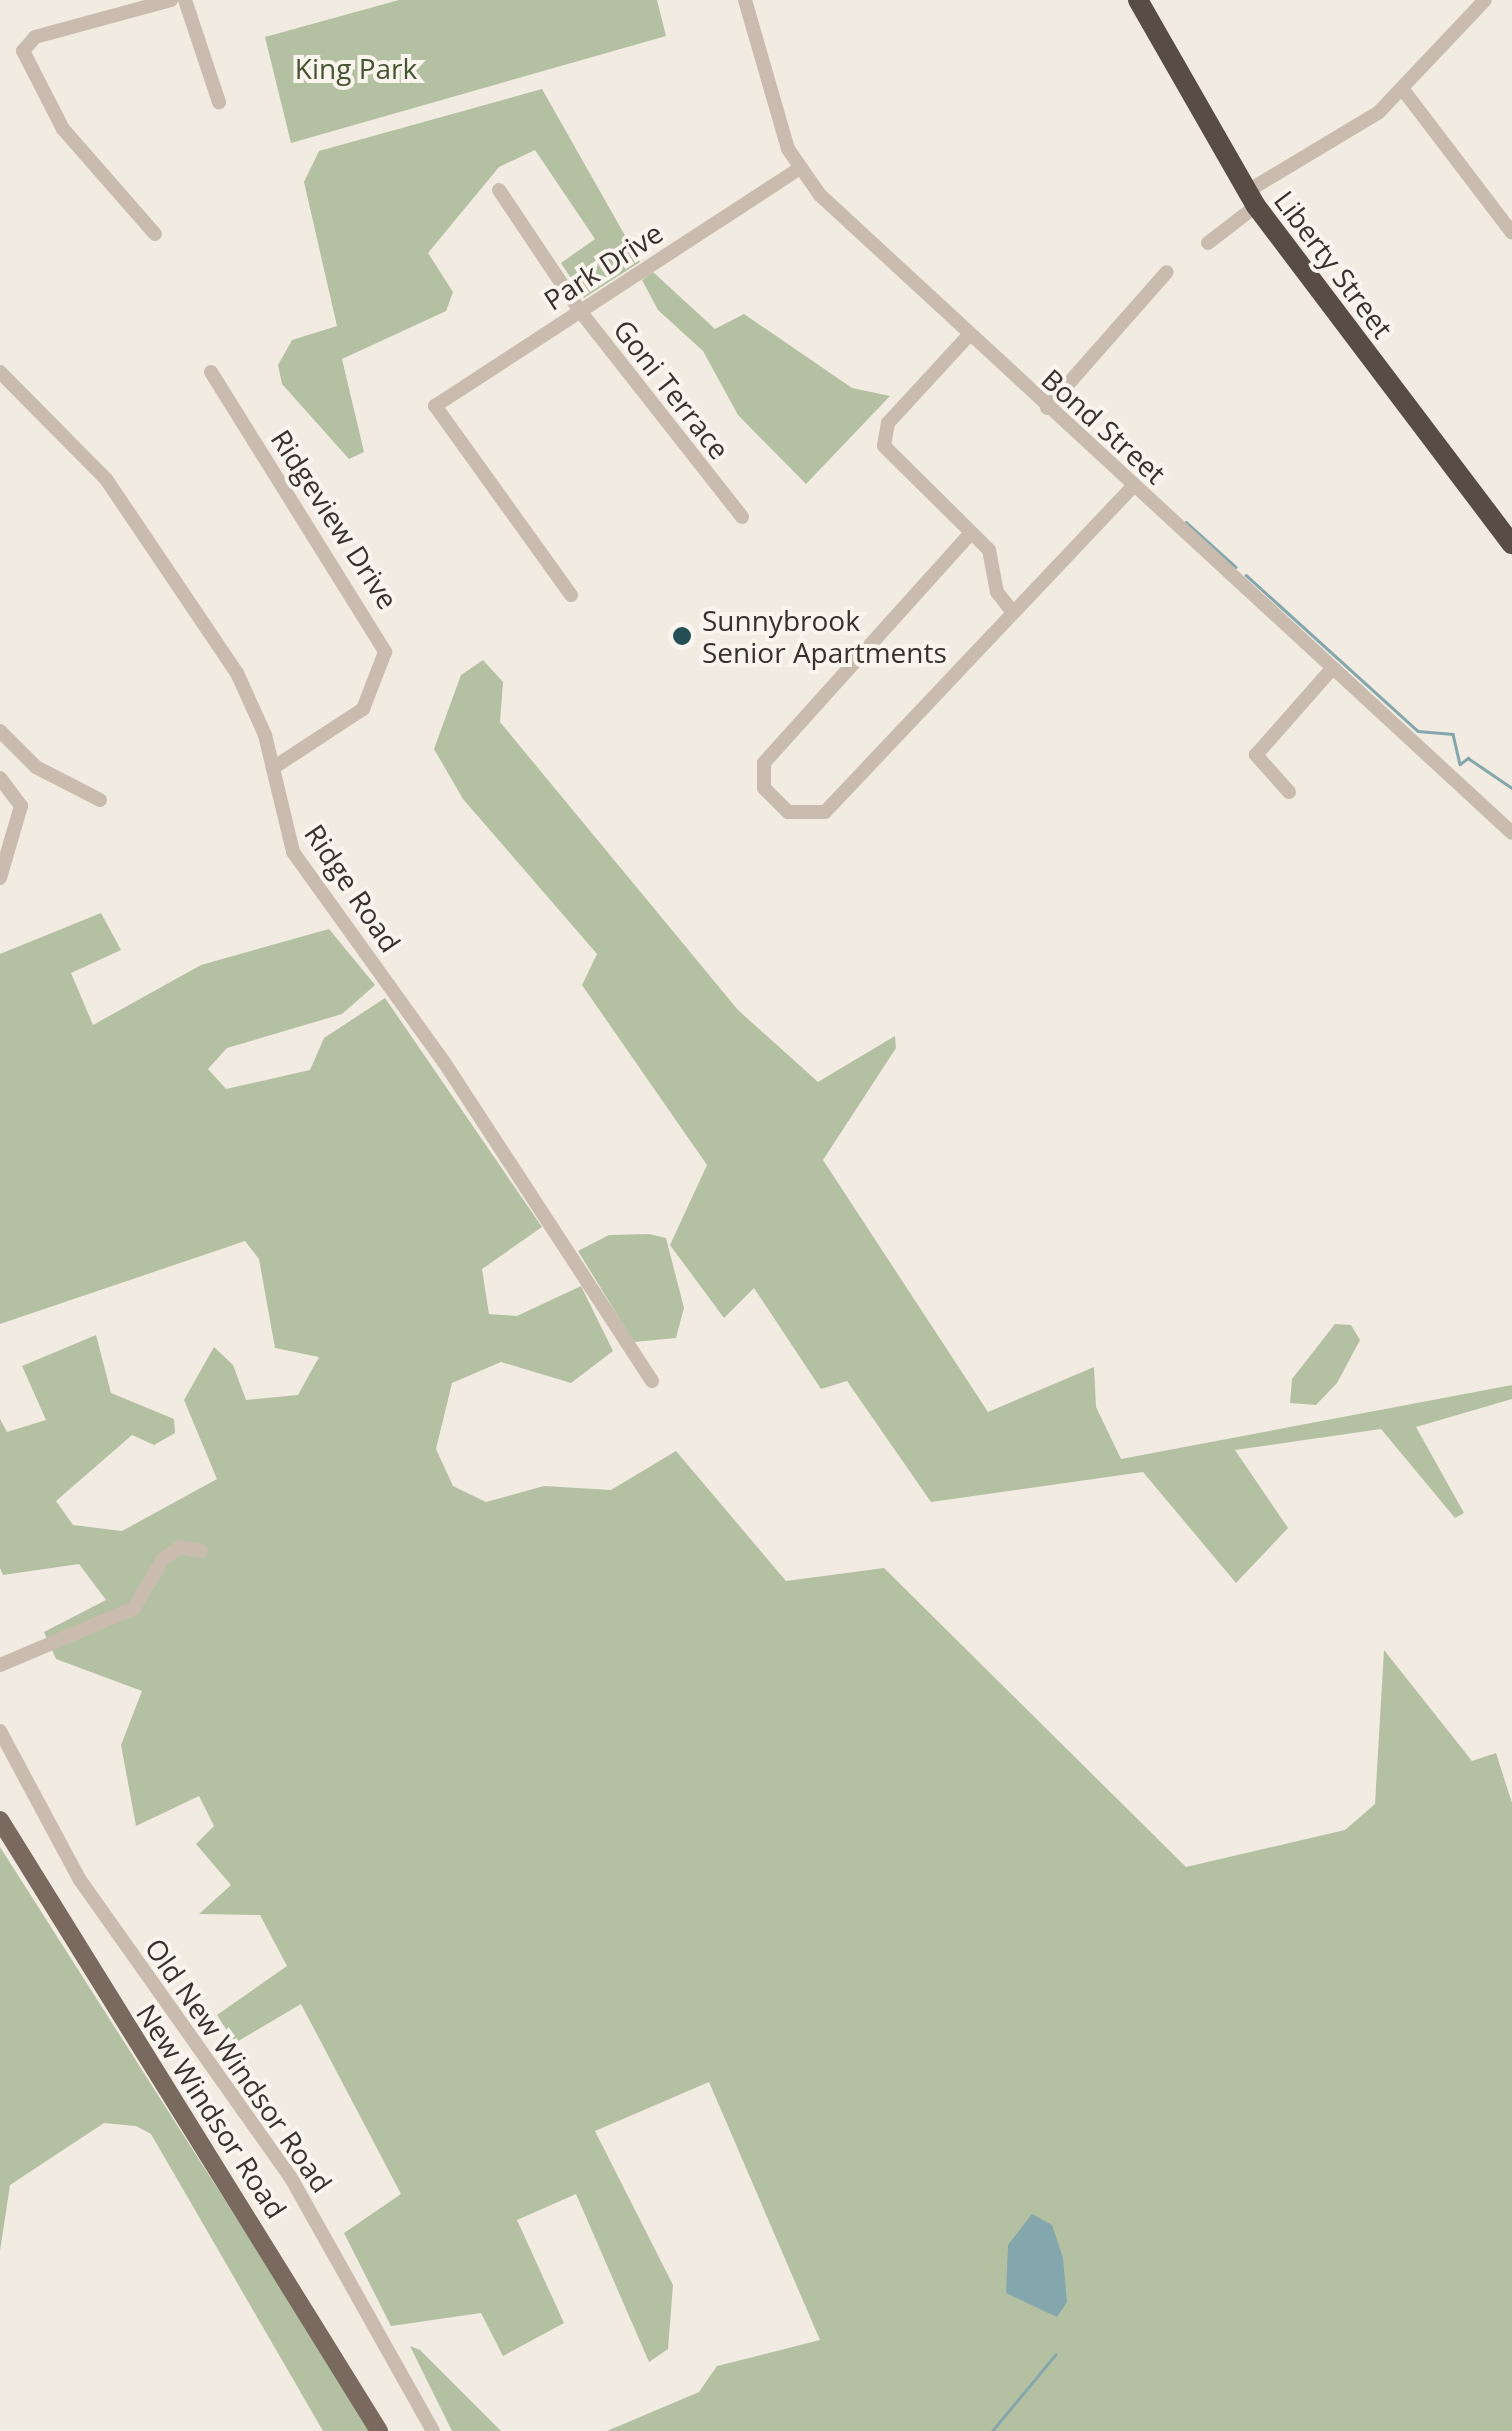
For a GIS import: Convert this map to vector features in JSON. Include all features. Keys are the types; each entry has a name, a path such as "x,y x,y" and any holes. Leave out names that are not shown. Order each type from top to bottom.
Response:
{"highway":[{"name":"Liberty Street","path":"1138,0 1251,199 1512,544"}],"main road":[{"name":"New Windsor Road","path":"0,1820 379,2431"}],"street":[{"path":"155,234 62,129 24,46 171,0"},
{"path":"185,0 219,102"},
{"name":"Bond Street","path":"745,0 798,169 969,336 1512,833"},
{"path":"1208,243 1251,199 1404,91 1484,0"},
{"path":"1404,91 1512,233"},
{"name":"Park Drive","path":"571,595 435,406 798,169"},
{"name":"Goni Terrace","path":"499,190 580,312 742,517"},
{"path":"1047,408 1167,272"},
{"path":"969,336 883,438 891,459 992,553 994,584 1012,611"},
{"name":"Ridge Road","path":"0,372 94,465 138,525 253,703 292,852 444,1062 652,1381"},
{"name":"Ridgeview Drive","path":"210,372 385,652 363,710 273,768"},
{"path":"970,534 764,763 771,796 794,816 820,815 1132,486"},
{"path":"1289,792 1256,755 1331,670"},
{"path":"0,732 36,767 100,800"},
{"path":"0,778 21,806 0,878"},
{"path":"0,1665 134,1608 163,1559 180,1547 201,1551"},
{"name":"Old New Windsor Road","path":"0,1731 80,1880 290,2178 433,2431"}],"green space":[{"name":"King Park","path":"399,0 657,0 666,36 291,143 265,37"},
{"path":"542,89 640,262 584,298 561,263 595,239 535,150 499,167 428,253 453,292 446,311 342,359 364,452 349,459 282,384 278,365 292,340 337,326 304,182 319,151"},
{"path":"653,272 715,329 744,314 852,388 890,396 806,484 738,415 703,351 658,310 642,280"},
{"path":"483,660 503,682 500,722 738,1010 818,1082 895,1036 896,1048 823,1160 988,1412 1094,1367 1096,1407 1121,1459 1512,1385 1512,1399 1416,1427 1464,1513 1455,1518 1381,1429 1235,1450 1288,1528 1236,1583 1143,1472 931,1502 847,1381 821,1389 754,1288 724,1318 670,1245 707,1165 582,985 597,954 463,799 434,749 461,675"},
{"path":"101,913 121,950 71,973 93,1025 201,965 329,929 375,985 342,1014 227,1048 208,1069 226,1089 310,1070 324,1038 385,998 542,1227 482,1269 489,1314 517,1316 581,1286 613,1351 571,1383 501,1362 452,1383 436,1449 453,1486 486,1502 544,1486 611,1490 676,1451 786,1581 884,1568 1186,1867 1345,1830 1375,1804 1384,1650 1472,1761 1496,1753 1512,1803 1512,2431 607,2431 699,2392 717,2366 820,2340 709,2082 595,2131 673,2285 668,2349 649,2362 576,2194 517,2220 564,2323 503,2356 481,2313 391,2326 344,2233 401,2194 301,2004 235,2043 217,2015 287,1966 260,1915 199,1914 231,1885 196,1844 214,1826 199,1796 136,1826 121,1745 142,1691 56,1659 44,1632 106,1600 79,1564 3,1575 0,1568 0,1419 7,1432 46,1420 22,1366 96,1335 111,1393 174,1419 175,1433 154,1445 132,1435 56,1501 73,1525 122,1531 217,1479 184,1400 214,1347 233,1365 246,1400 298,1395 319,1357 275,1348 259,1259 245,1241 0,1324 0,954"},
{"path":"649,1234 666,1238 684,1308 676,1338 634,1342 578,1251 609,1235"},
{"path":"1335,1324 1351,1325 1360,1340 1337,1383 1316,1405 1290,1403 1292,1379"},
{"path":"0,1847 369,2431 323,2431 151,2134 136,2126 104,2123 10,2185 0,2251"},
{"path":"410,2346 420,2350 501,2431 452,2431"}],"water":[{"path":"1032,2214 1052,2225 1063,2258 1067,2302 1057,2317 1006,2293 1008,2245"}],"waterway":[{"path":"1186,522 1236,567"},
{"path":"1246,575 1418,731 1453,734 1460,764 1468,758 1512,788"},
{"path":"992,2431 1055,2355"}],"place":[{"name":"Sunnybrook Senior Apartments","path":"682,636"}]}
